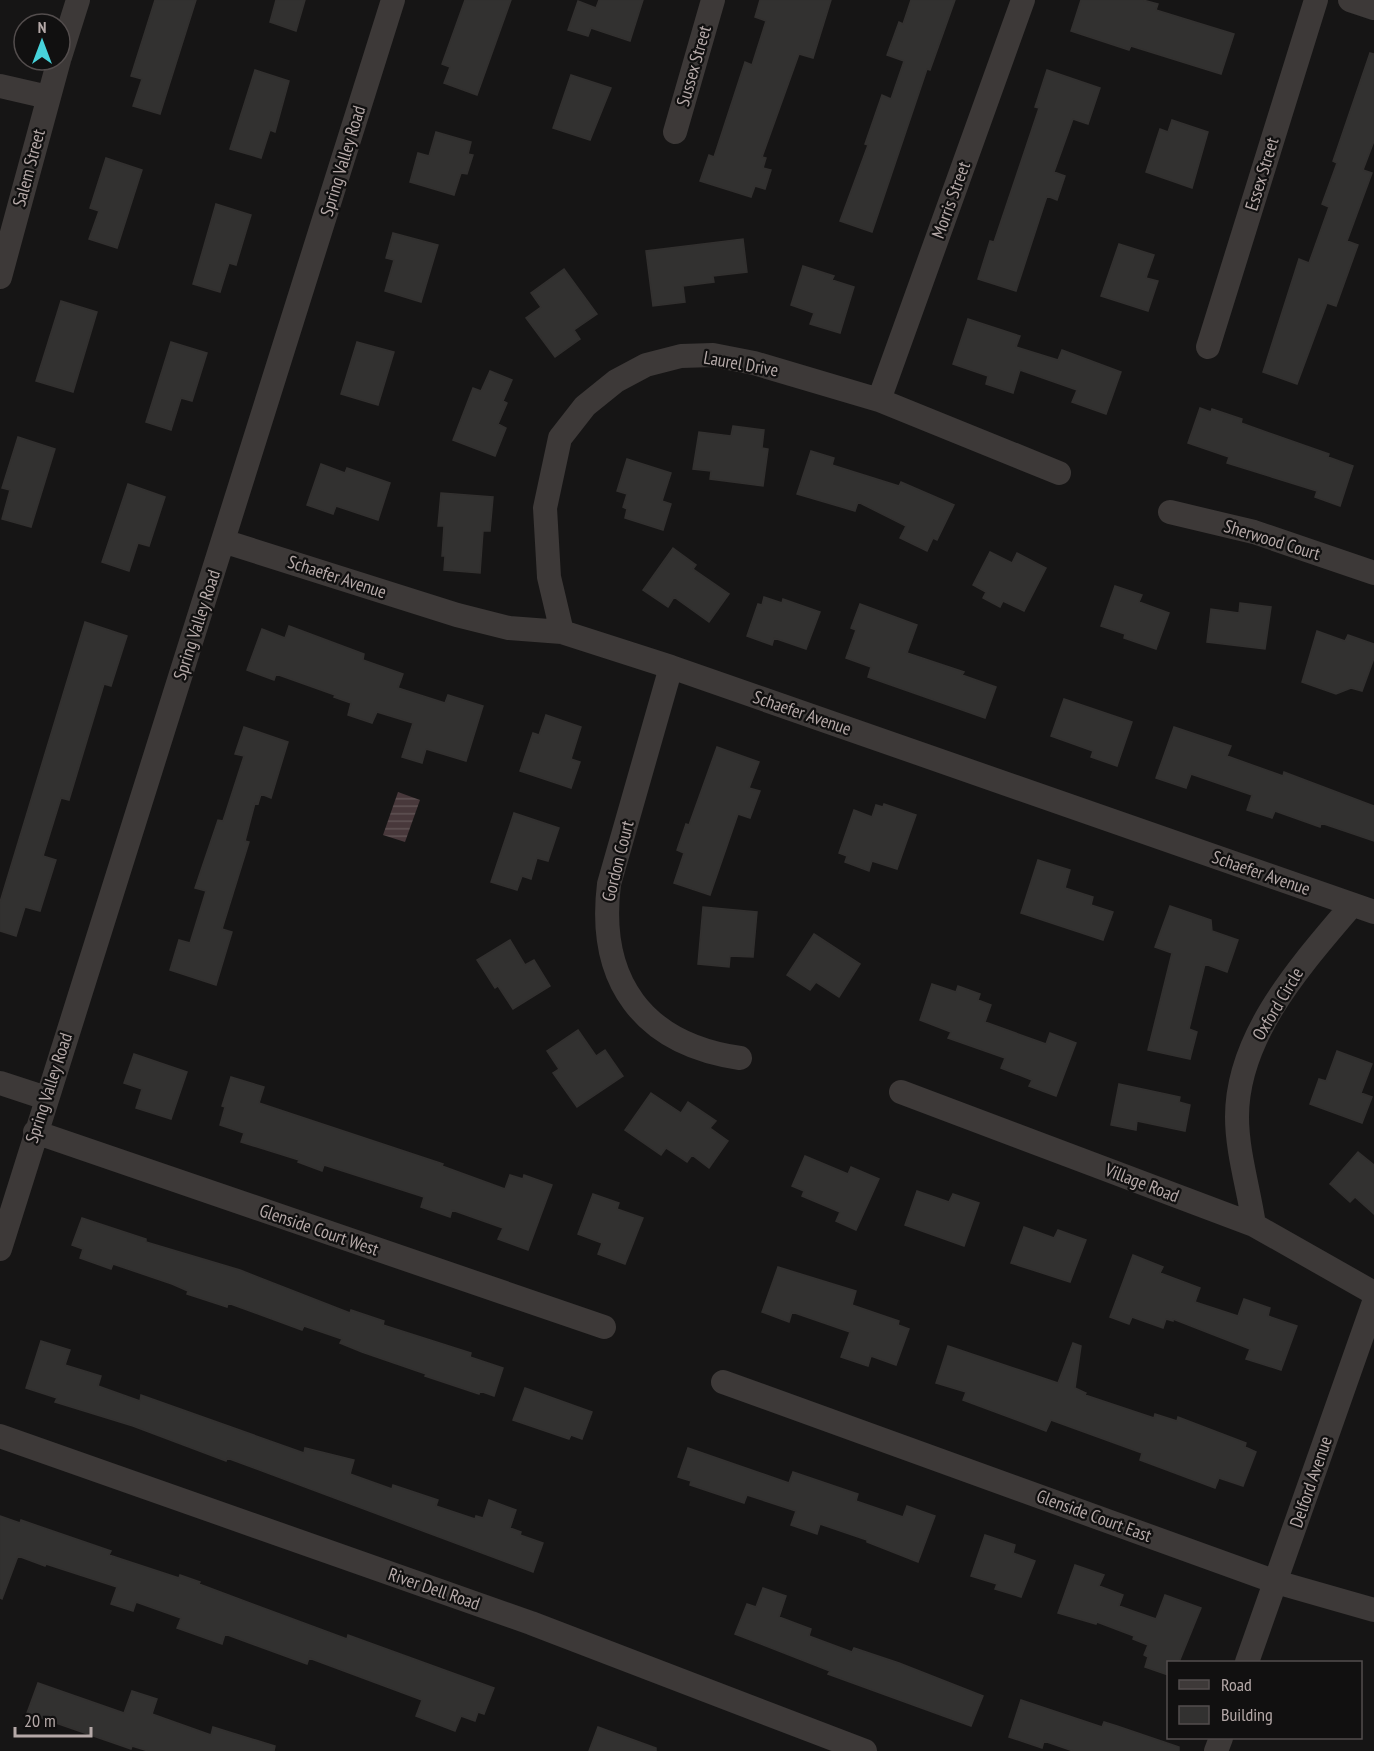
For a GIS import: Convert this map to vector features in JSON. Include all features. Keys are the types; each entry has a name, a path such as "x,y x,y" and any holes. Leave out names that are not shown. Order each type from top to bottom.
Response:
{"street":[{"name":"Salem Street","path":"72,20 78,0"},
{"name":"Spring Valley Road","path":"0,1249 393,0"},
{"name":"Sussex Street","path":"675,132 713,0"},
{"name":"Morris Street","path":"879,400 1023,0"},
{"name":"Essex Street","path":"1208,347 1316,0"},
{"path":"1350,0 1374,8"},
{"name":"Salem Street","path":"0,277 56,72"},
{"path":"0,86 48,97"},
{"name":"Laurel Drive","path":"562,632 549,576 545,508 560,438 585,406 616,381 646,365 681,356 713,355 754,363 879,400 1059,473"},
{"name":"Sherwood Court","path":"1170,512 1254,532 1374,573"},
{"name":"Schaefer Avenue","path":"223,541 457,615 508,628 562,632 1363,908"},
{"name":"Gordon Court","path":"671,668 609,884 605,916 608,945 616,973 632,1001 656,1026 681,1042 701,1050 740,1058"},
{"name":"Oxford Circle","path":"1254,1225 1237,1118 1240,1078 1257,1035 1302,964 1363,908"},
{"path":"0,1083 46,1098"},
{"name":"Village Road","path":"901,1092 1254,1225 1374,1293"},
{"name":"Glenside Court West","path":"35,1132 604,1327"},
{"name":"Delford Avenue","path":"1247,1661 1374,1302"},
{"name":"Glenside Court East","path":"723,1382 1276,1582 1374,1611"},
{"name":"River Dell Road","path":"0,1437 531,1623 865,1751"}],"shaded area":[{"path":"398,792 420,800 405,842 383,835"}],"building":[{"path":"155,0 196,0 160,114 133,106 142,79 131,76"},
{"path":"276,0 305,0 296,31 270,22"},
{"path":"465,0 511,0 477,95 444,83 450,67 442,64"},
{"path":"599,0 643,0 630,41 591,28 588,36 568,30 578,1 596,8"},
{"path":"760,0 831,0 813,58 799,54 762,157 766,158 763,168 771,170 765,189 755,186 751,197 700,181 709,155 714,157 745,62 752,65 766,21 755,17"},
{"path":"911,0 955,0 930,70 927,69 872,232 840,221 868,145 865,144 882,95 891,99 904,61 887,55 899,22 903,24"},
{"path":"1081,0 1143,0 1158,4 1156,10 1234,34 1221,74 1131,46 1129,50 1071,31"},
{"path":"1370,53 1374,54 1374,141 1363,170 1372,173 1347,241 1358,245 1336,306 1327,303 1297,384 1263,372 1299,259 1309,263 1329,207 1322,204 1337,163 1333,161"},
{"path":"255,70 289,81 275,132 270,130 261,158 230,149"},
{"path":"1047,70 1100,88 1088,124 1073,119 1054,172 1065,176 1057,200 1047,196 1016,291 978,279 990,241 994,242 1039,108 1035,107"},
{"path":"571,75 611,88 590,140 553,128"},
{"path":"1172,120 1208,132 1192,188 1146,172 1160,129 1168,132"},
{"path":"436,132 471,142 468,154 473,155 467,174 461,173 454,195 410,182 418,153 429,156"},
{"path":"106,158 142,170 117,248 89,239 99,211 90,208"},
{"path":"216,204 251,215 236,265 229,263 220,292 193,284"},
{"path":"393,233 438,245 421,302 385,291 394,260 386,258"},
{"path":"743,239 747,272 713,276 714,282 683,286 685,302 653,306 646,251"},
{"path":"1119,244 1154,255 1146,278 1158,281 1148,311 1101,296"},
{"path":"803,266 834,276 832,280 854,287 840,333 810,324 814,313 791,305"},
{"path":"564,269 597,314 574,330 580,339 555,357 526,318 541,307 531,293"},
{"path":"61,301 97,312 73,392 36,381"},
{"path":"968,319 1020,336 1016,347 1058,360 1062,350 1121,372 1106,414 1072,402 1077,390 1020,370 1013,393 986,384 988,376 953,364"},
{"path":"171,342 207,353 192,401 181,398 171,430 146,422"},
{"path":"357,342 394,352 378,405 341,394"},
{"path":"490,371 512,380 503,401 507,403 498,424 506,428 495,456 453,440 473,388 481,391"},
{"path":"1200,408 1211,412 1212,409 1242,419 1241,423 1329,454 1328,457 1353,466 1340,506 1315,497 1317,491 1227,463 1229,457 1188,443"},
{"path":"733,426 764,430 762,448 768,449 763,486 710,479 711,471 693,469 699,432 731,436"},
{"path":"18,437 55,449 31,527 2,519 10,490 2,488"},
{"path":"811,451 834,458 832,465 899,486 901,482 954,505 937,540 933,538 927,551 900,538 906,526 858,502 855,511 797,494"},
{"path":"627,459 671,473 662,501 671,504 663,530 625,518 627,509 623,507 627,494 617,491"},
{"path":"321,464 345,473 347,468 390,483 378,520 336,506 333,514 307,505"},
{"path":"128,484 165,497 149,546 138,543 129,571 102,562"},
{"path":"441,493 493,497 490,531 483,531 480,573 444,570 445,556 442,556 444,526 438,526"},
{"path":"673,548 696,565 693,569 729,594 709,622 674,597 668,607 643,590"},
{"path":"990,552 1012,563 1017,553 1046,568 1024,611 1003,601 1000,607 983,598 986,592 973,585"},
{"path":"1115,586 1142,595 1139,602 1169,613 1156,649 1124,638 1125,634 1101,626"},
{"path":"764,597 782,603 783,599 820,612 806,649 774,638 772,645 747,636 758,604 762,605"},
{"path":"1240,603 1271,607 1265,649 1207,642 1211,609 1239,613"},
{"path":"860,604 917,625 907,653 964,672 962,675 996,687 985,718 868,677 871,667 846,658 856,630 851,628"},
{"path":"85,622 127,636 111,686 104,684 69,800 61,798 43,856 56,860 40,911 25,907 16,936 0,931 0,902"},
{"path":"289,626 364,654 363,660 403,674 398,688 445,703 448,695 483,706 466,761 426,749 422,763 402,757 413,723 377,712 372,723 348,715 351,703 334,697 335,695 276,674 274,680 247,670 262,629 285,638"},
{"path":"1317,631 1345,641 1348,635 1374,644 1374,658 1362,691 1351,688 1336,694 1302,682"},
{"path":"1064,699 1132,722 1117,766 1091,757 1093,751 1051,736"},
{"path":"546,715 581,727 571,759 580,762 571,788 520,771 533,733 539,735"},
{"path":"244,727 288,742 271,798 261,794 258,804 255,803 245,841 249,842 222,929 232,932 216,985 170,970 179,940 190,943 206,891 195,888 218,820 223,821 244,756 235,754"},
{"path":"1174,727 1231,746 1227,756 1283,776 1284,772 1374,806 1374,841 1321,823 1320,827 1275,811 1272,818 1247,810 1252,795 1191,774 1186,788 1156,778"},
{"path":"717,747 759,762 749,788 760,791 750,818 738,814 710,895 674,883 684,853 677,850 686,824 689,825"},
{"path":"884,804 916,815 897,869 872,861 869,871 845,862 847,856 839,853 854,810 872,817 876,805 883,807"},
{"path":"514,813 559,828 548,861 537,858 531,879 522,876 517,890 491,882"},
{"path":"1038,860 1070,870 1065,888 1093,897 1091,905 1113,912 1103,940 1021,913"},
{"path":"1170,906 1211,920 1212,931 1238,940 1227,972 1205,964 1189,1029 1197,1032 1190,1059 1148,1050 1172,953 1155,947"},
{"path":"703,907 757,912 753,957 730,956 729,967 698,964"},
{"path":"814,934 860,964 839,997 816,982 810,990 787,975"},
{"path":"510,940 525,965 534,960 550,986 513,1009 498,986 495,988 477,960"},
{"path":"932,984 956,992 958,986 980,994 978,1000 991,1005 985,1022 1046,1044 1050,1033 1076,1043 1056,1096 1029,1086 1032,1080 1001,1068 1005,1058 948,1038 951,1032 920,1020"},
{"path":"578,1030 596,1056 605,1050 623,1076 577,1107 553,1073 559,1069 547,1051"},
{"path":"1337,1051 1372,1064 1361,1093 1372,1097 1362,1123 1310,1104 1319,1079 1326,1081"},
{"path":"134,1054 187,1072 171,1119 136,1108 142,1089 124,1083"},
{"path":"231,1077 264,1087 259,1103 443,1164 442,1166 505,1189 510,1175 523,1179 524,1175 552,1185 528,1250 498,1239 503,1228 452,1210 450,1217 421,1207 424,1197 324,1165 322,1171 298,1162 299,1160 241,1142 244,1133 220,1125 225,1107 222,1106"},
{"path":"1119,1084 1180,1097 1179,1102 1190,1105 1185,1131 1137,1121 1136,1130 1111,1125"},
{"path":"651,1093 681,1113 688,1102 716,1121 710,1128 728,1141 709,1168 692,1155 687,1162 666,1148 661,1155 625,1130"},
{"path":"1358,1152 1374,1165 1374,1214 1355,1197 1350,1202 1330,1184"},
{"path":"805,1156 848,1174 851,1167 879,1179 856,1230 836,1221 840,1212 802,1196 804,1191 792,1186"},
{"path":"917,1191 949,1202 953,1194 979,1203 964,1246 905,1225"},
{"path":"593,1194 619,1203 617,1209 643,1218 625,1264 598,1254 602,1243 578,1234"},
{"path":"82,1218 146,1239 146,1242 240,1270 350,1313 351,1310 384,1321 383,1325 471,1353 470,1357 503,1368 494,1396 480,1391 479,1394 425,1376 426,1374 340,1343 342,1339 304,1326 302,1330 228,1303 227,1307 187,1294 188,1291 172,1284 113,1264 111,1269 80,1258 83,1249 72,1245"},
{"path":"1024,1227 1054,1238 1058,1230 1086,1240 1070,1282 1011,1263"},
{"path":"1133,1255 1163,1267 1160,1273 1200,1288 1195,1302 1238,1316 1244,1299 1270,1308 1268,1316 1297,1326 1281,1370 1246,1359 1250,1349 1173,1319 1173,1321 1166,1319 1163,1328 1132,1317 1129,1324 1110,1317"},
{"path":"778,1267 856,1291 852,1305 899,1321 898,1325 909,1329 896,1365 871,1356 868,1366 841,1357 850,1332 792,1312 789,1322 762,1312"},
{"path":"41,1341 70,1350 65,1365 101,1376 98,1386 140,1401 141,1395 304,1453 305,1448 354,1460 350,1474 392,1489 393,1485 438,1500 436,1506 475,1519 476,1516 483,1518 489,1500 516,1510 510,1528 521,1532 520,1535 543,1543 533,1572 227,1458 226,1461 133,1426 55,1402 57,1398 26,1388"},
{"path":"1073,1343 1081,1346 1075,1388 1086,1393 1085,1395 1154,1418 1155,1414 1177,1421 1178,1417 1246,1443 1245,1447 1256,1452 1243,1486 1219,1478 1215,1488 1140,1460 1142,1453 1051,1420 1046,1431 963,1400 966,1392 936,1383 948,1346 1058,1383"},
{"path":"525,1388 592,1412 582,1439 571,1435 569,1439 513,1420"},
{"path":"688,1448 789,1483 793,1472 858,1494 856,1501 903,1517 907,1506 935,1516 918,1562 867,1542 867,1540 820,1524 817,1534 791,1525 796,1511 747,1495 744,1503 690,1485 691,1481 678,1477"},
{"path":"0,1516 20,1523 21,1520 111,1551 109,1555 179,1578 180,1575 347,1639 348,1635 494,1688 484,1714 478,1712 475,1721 461,1716 455,1731 416,1716 422,1700 309,1658 307,1664 225,1634 222,1644 177,1628 181,1618 136,1602 133,1611 111,1604 117,1587 46,1564 45,1566 18,1556 2,1599 0,1598"},
{"path":"985,1535 1015,1545 1013,1553 1035,1561 1021,1597 995,1589 997,1584 971,1576"},
{"path":"1075,1565 1104,1575 1099,1586 1123,1595 1119,1606 1156,1619 1165,1595 1201,1608 1179,1661 1167,1661 1167,1675 1145,1667 1148,1657 1144,1655 1148,1645 1133,1639 1134,1636 1097,1622 1096,1624 1058,1613"},
{"path":"763,1588 786,1596 779,1617 811,1629 809,1636 852,1652 854,1648 899,1663 983,1696 971,1726 828,1674 830,1671 735,1634 747,1604 756,1607"},
{"path":"38,1683 124,1713 132,1691 157,1699 152,1714 211,1735 213,1727 275,1746 274,1751 148,1751 132,1746 131,1749 27,1713"},
{"path":"1021,1700 1102,1727 1104,1722 1117,1726 1179,1747 1179,1751 1073,1751 1044,1741 1042,1748 1009,1737"},
{"path":"598,1727 656,1748 656,1751 589,1751"}]}
